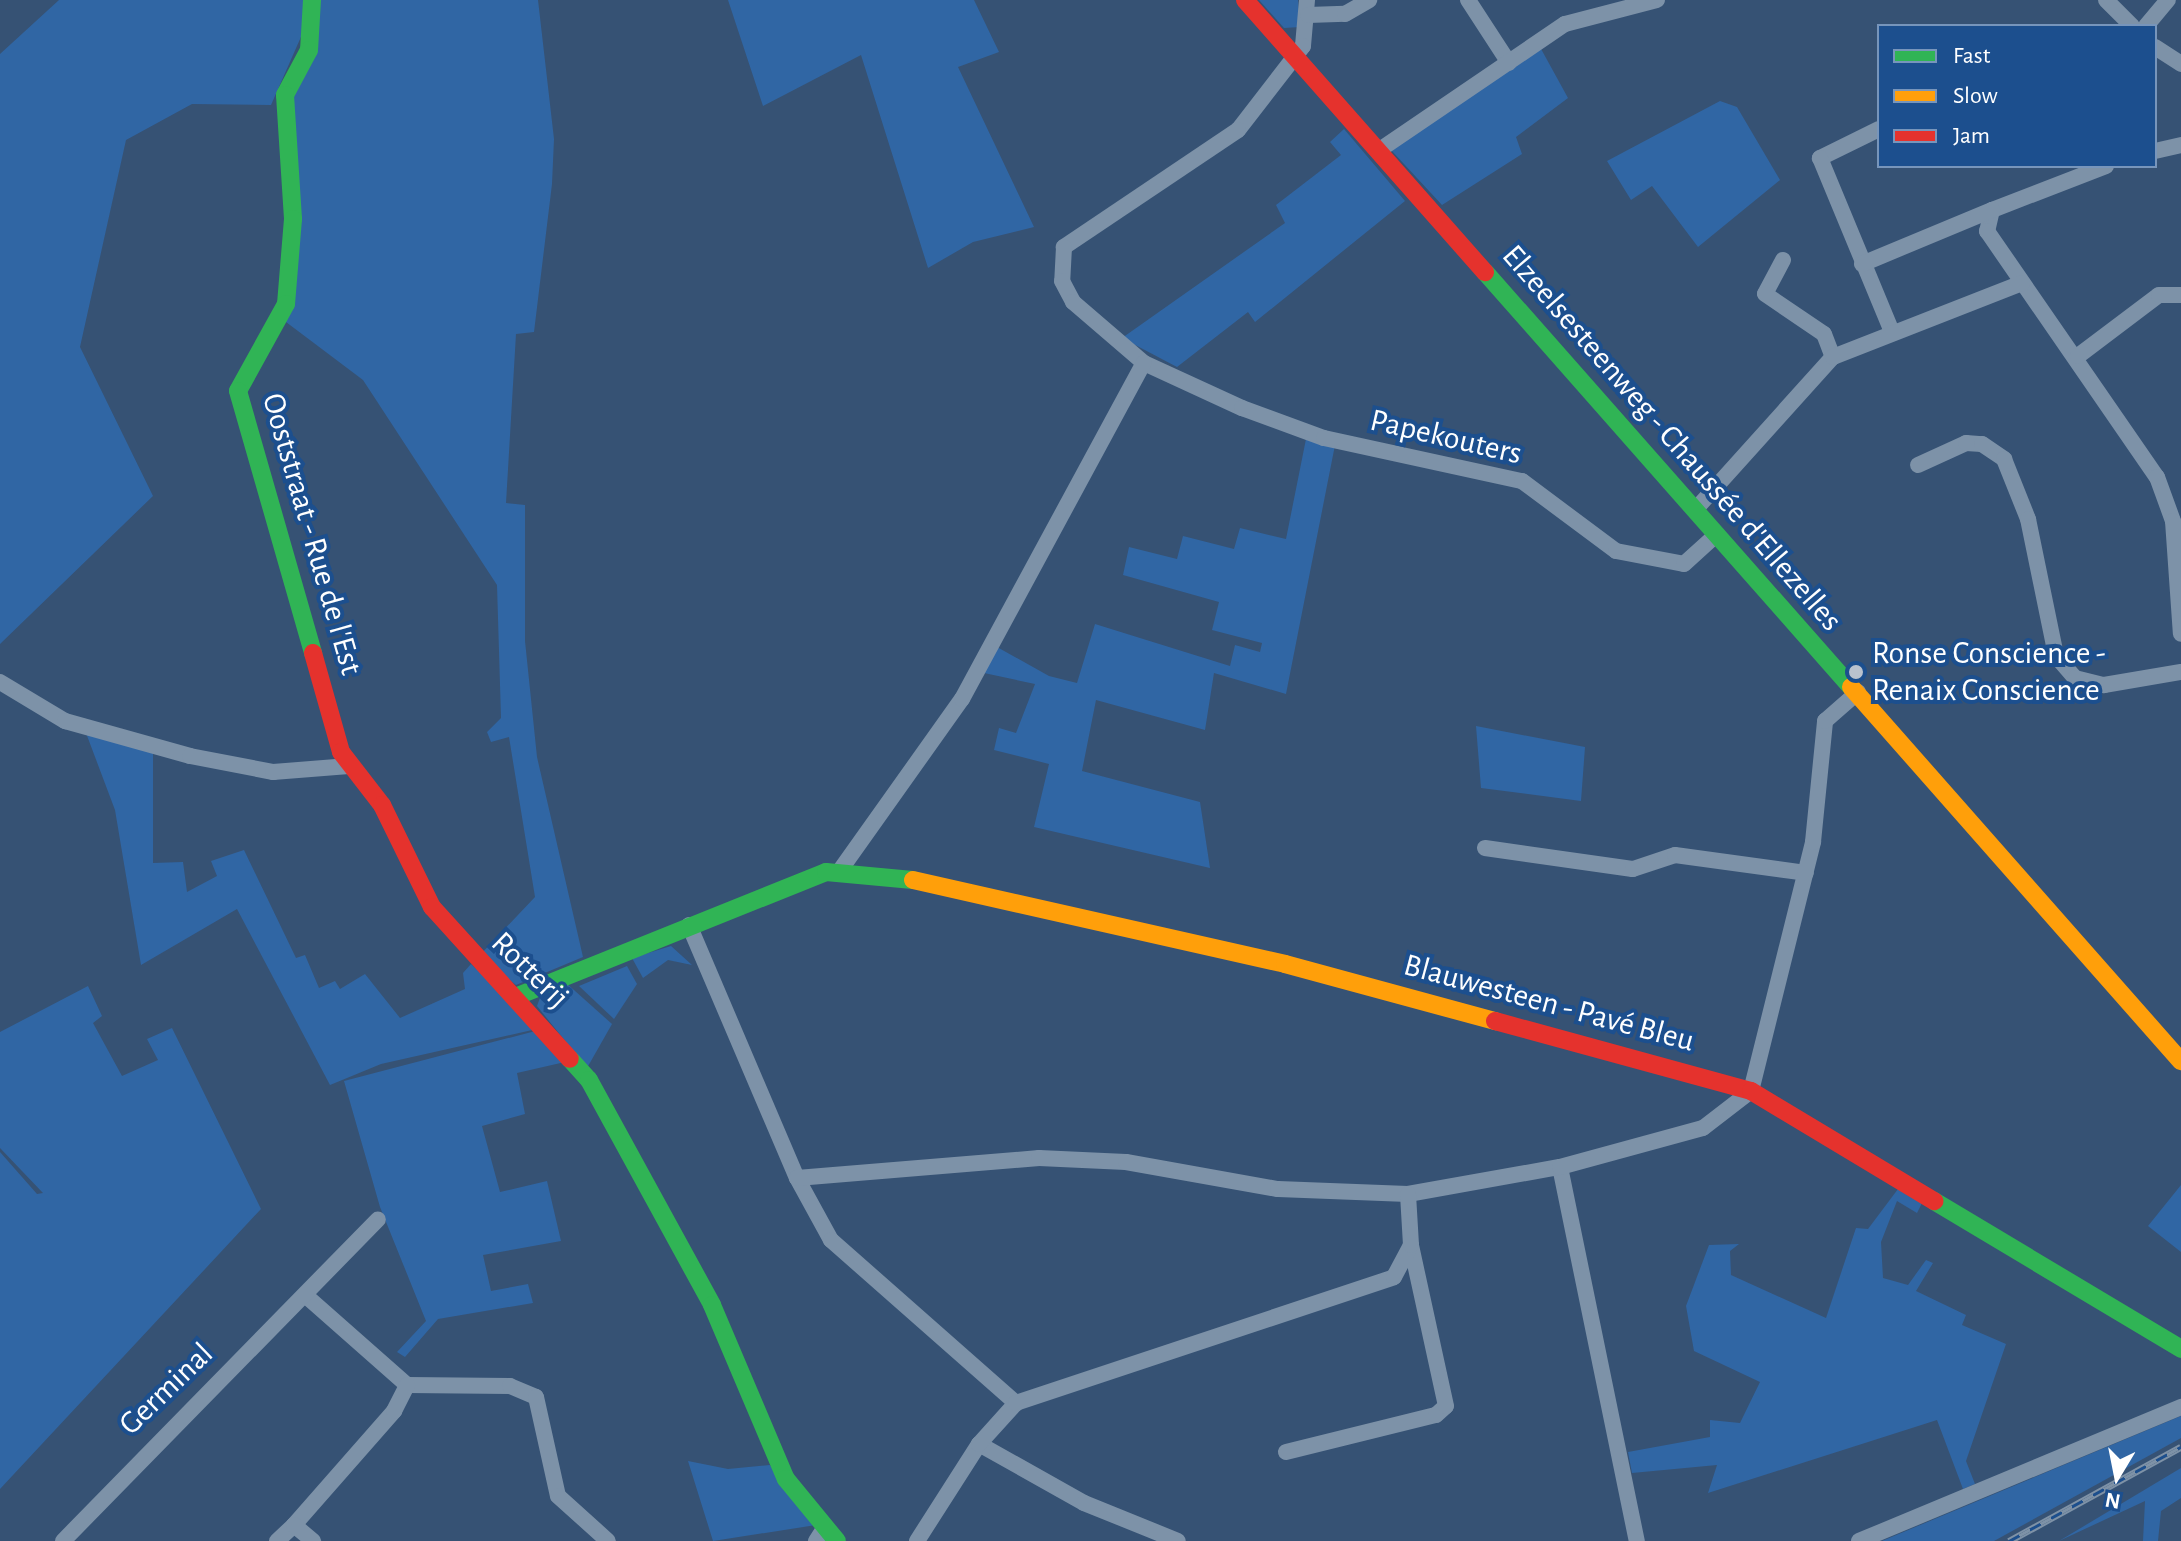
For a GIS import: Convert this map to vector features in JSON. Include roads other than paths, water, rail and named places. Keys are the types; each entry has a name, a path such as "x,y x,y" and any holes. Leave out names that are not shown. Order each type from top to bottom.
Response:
{"street":[{"name":"Ooststraat - Rue de l'Est","path":"312,0 309,50 285,95 293,219 286,304 238,391 349,766"},
{"name":"Elzeelsesteenweg - Chaussée d'Ellezelles","path":"1245,0 2181,1061"},
{"path":"515,997 689,925 841,869 962,699 1144,363 1073,302 1062,281 1064,247 1238,130 1296,57 1308,7 1345,14 1369,0"},
{"path":"1468,0 1509,63"},
{"path":"1378,151 1565,24 1657,0"},
{"path":"2106,0 2130,24"},
{"path":"2148,24 2168,0"},
{"path":"2157,48 2181,64"},
{"path":"1877,130 1820,158 1892,332"},
{"path":"2157,151 2181,145"},
{"path":"1862,264 2101,168"},
{"path":"1992,210 1987,231 2078,356 2157,477 2177,523 2181,634"},
{"path":"1783,260 1765,294 1824,334 1833,357"},
{"path":"1695,510 1833,357 2022,283"},
{"path":"2078,356 2159,295 2181,295"},
{"name":"Papekouters","path":"1144,363 1296,430 1522,481 1616,551 1684,564 1716,535"},
{"path":"1918,465 1966,443 1982,444 2004,459 2028,519 2056,656 2075,678 2104,685 2181,672"},
{"path":"0,682 65,721 190,756 273,772 349,766"},
{"path":"797,1178 1039,1158 1126,1162 1278,1189 1408,1194 1560,1167 1703,1128 1751,1091 1806,873 1825,721 1858,692"},
{"name":"Rotterij","path":"349,766 382,805 432,907 559,1041 603,1104 712,1305 778,1463 829,1538"},
{"path":"1485,848 1633,869 1675,855 1806,873"},
{"name":"Blauwesteen - Pavé Bleu","path":"841,869 1235,951 1751,1091 2181,1349"},
{"path":"689,925 797,1178 831,1240 1016,1403"},
{"path":"1560,1167 1637,1541"},
{"path":"1286,1452 1436,1415 1446,1406 1411,1245 1408,1194"},
{"name":"Germinal","path":"74,1537 378,1219"},
{"path":"917,1541 979,1444 1016,1403 1349,1297 1394,1277 1411,1245"},
{"path":"305,1295 407,1385 530,1392 544,1412 558,1496 608,1541"},
{"path":"277,1541 394,1411 407,1385"},
{"path":"1859,1541 2181,1407"},
{"path":"979,1444 1084,1503 1178,1541"},
{"path":"294,1525 313,1541"}],"railway":[{"path":"2009,1541 2181,1447"}],"place":[{"name":"Ronse Conscience - Renaix Conscience","path":"1856,672"}]}
